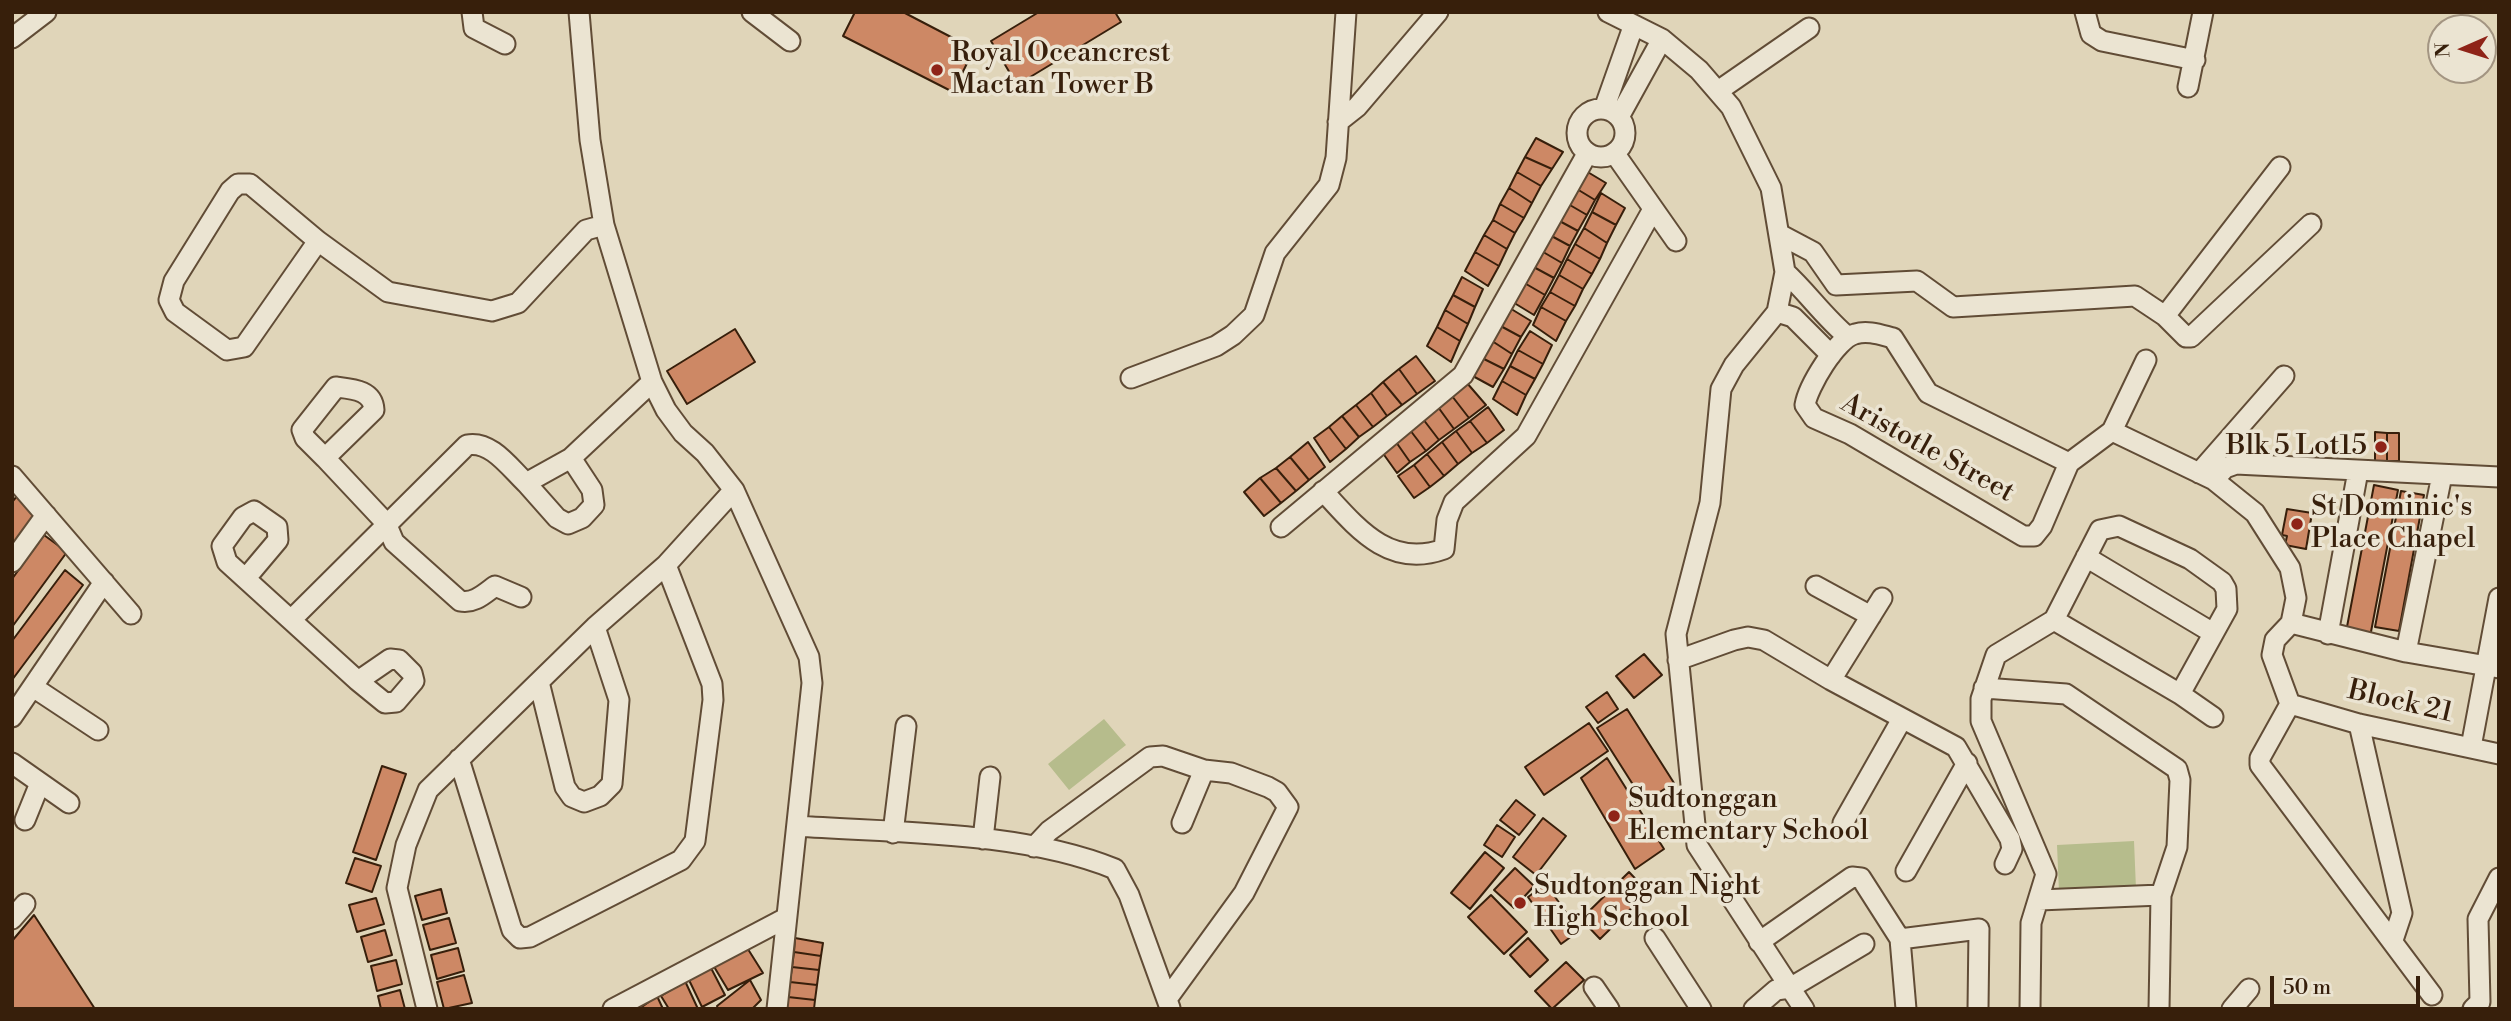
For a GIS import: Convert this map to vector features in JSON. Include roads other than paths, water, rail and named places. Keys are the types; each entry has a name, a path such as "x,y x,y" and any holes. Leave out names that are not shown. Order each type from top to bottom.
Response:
{"street":[{"path":"13,33 27,12"},
{"path":"13,33 46,12"},
{"path":"472,12 474,28 505,44"},
{"path":"579,12 590,140 604,225 652,382 666,410 683,433 705,453 734,490 809,657 812,683 777,1009"},
{"path":"752,12 790,41"},
{"path":"1131,378 1216,346 1233,335 1254,315 1275,253 1329,185 1336,158 1346,12"},
{"path":"1338,122 1357,107 1438,12"},
{"path":"1608,12 1633,27 1662,39 1699,70 1731,107 1771,188 1784,272 1777,312 1734,365 1721,389 1710,503 1676,634 1697,845 1804,1009"},
{"path":"2085,12 2091,34 2102,41 2195,60"},
{"path":"2188,87 2203,12"},
{"path":"1611,113 1633,27"},
{"path":"1718,91 1809,28"},
{"path":"1611,113 1662,39"},
{"path":"1588,112 1611,113 1624,124 1625,140 1615,154 1601,158 1587,154 1578,141 1578,125 1588,112"},
{"path":"1281,527 1463,375 1587,154"},
{"path":"1615,154 1652,211 1676,241"},
{"path":"2165,316 2280,167"},
{"path":"318,241 244,347 236,351 227,350 175,312 169,300 174,281 230,191 238,184 250,184 318,241 387,292 492,311 517,303 586,230 604,225"},
{"path":"1323,491 1358,530 1380,547 1403,555 1429,554 1444,549 1447,520 1454,502 1526,436 1652,211"},
{"path":"1779,234 1813,252 1836,285 1917,281 1953,307 2134,296 2165,316 2181,336 2191,337 2311,223"},
{"path":"1784,272 1807,292 1828,320 1852,335 1893,338 1928,393 2069,463 2112,431 2146,360"},
{"path":"1777,312 1793,317 1831,355"},
{"name":"Aristotle Street","path":"1852,335 1831,355 1807,392 1805,405 1814,418 1850,434 2023,536 2034,536 2042,526 2069,463"},
{"path":"2207,477 2284,376"},
{"path":"526,483 571,458 652,382"},
{"path":"2112,431 2207,477 2255,513 2290,568 2297,597 2291,623 2275,640 2272,655 2290,704 2260,758 2260,765 2432,995"},
{"path":"291,620 467,445 477,443 489,449 526,483 557,519 568,524 582,518 594,505 592,491 571,458"},
{"path":"325,458 386,523 394,542 460,601 468,603 477,600 495,586 521,597"},
{"path":"2207,477 2236,464 2499,477"},
{"path":"2328,634 2358,471"},
{"path":"2406,652 2442,475"},
{"path":"12,476 131,614"},
{"path":"427,1009 397,888 407,845 428,790 595,627 666,565 734,490"},
{"path":"12,562 47,515"},
{"path":"2031,1009 2031,923 2046,874 1981,721 1984,688 1996,655 2054,620 2100,530 2119,526 2190,559 2222,582 2227,589 2227,609 2180,694"},
{"path":"2086,557 2213,633"},
{"path":"459,759 512,930 520,938 530,937 681,860 695,841 713,700 712,684 666,565"},
{"path":"246,578 358,681"},
{"path":"12,717 104,582"},
{"path":"1816,586 1871,616"},
{"path":"2470,747 2493,667 2499,597"},
{"path":"1831,680 1882,598"},
{"path":"2054,620 2180,694 2213,718"},
{"path":"2291,623 2406,652 2493,667"},
{"path":"539,682 565,787 572,797 584,802 600,796 612,785 619,700 595,627"},
{"path":"1678,660 1748,637 1764,640 1831,680 1956,747 2010,839 2012,849 2005,864"},
{"path":"33,687 97,730"},
{"path":"1984,688 2066,694 2177,769 2180,780 2177,847 2161,895 2159,1009"},
{"name":"Block 21","path":"2290,704 2359,724 2499,754"},
{"path":"1843,823 1902,719"},
{"path":"2359,724 2402,913 2393,940"},
{"path":"893,833 906,726"},
{"path":"1034,847 1049,831 1150,757 1163,756 1204,770 1231,773 1277,792 1288,807 1244,893 1168,1004"},
{"path":"12,763 69,803"},
{"path":"1906,871 1967,763"},
{"path":"1182,823 1204,770"},
{"path":"983,839 990,777"},
{"path":"25,820 40,783"},
{"path":"797,827 983,839 1034,847 1115,869 1129,895 1168,1004"},
{"path":"1759,942 1857,877 1872,892 1900,939 1906,1009"},
{"path":"2473,1009 2480,1002 2478,919 2499,878"},
{"path":"2039,900 2161,895"},
{"path":"612,1009 786,918"},
{"path":"1900,939 1979,929 1978,1009"},
{"path":"1655,939 1701,1009"},
{"path":"1754,1009 1776,990 1790,988 1864,944"},
{"path":"1594,987 1609,1009"},
{"path":"1769,1009 1783,1000 1790,988"},
{"path":"2232,1009 2249,989"}],"place":[{"name":"Royal Oceancrest Mactan Tower B","path":"937,70"},
{"name":"Blk 5 Lot15","path":"2381,447"},
{"name":"St Dominic's Place Chapel","path":"2297,524"},
{"name":"Sudtonggan Elementary School","path":"1614,816"},
{"name":"Sudtonggan Night High School","path":"1520,903"}]}
